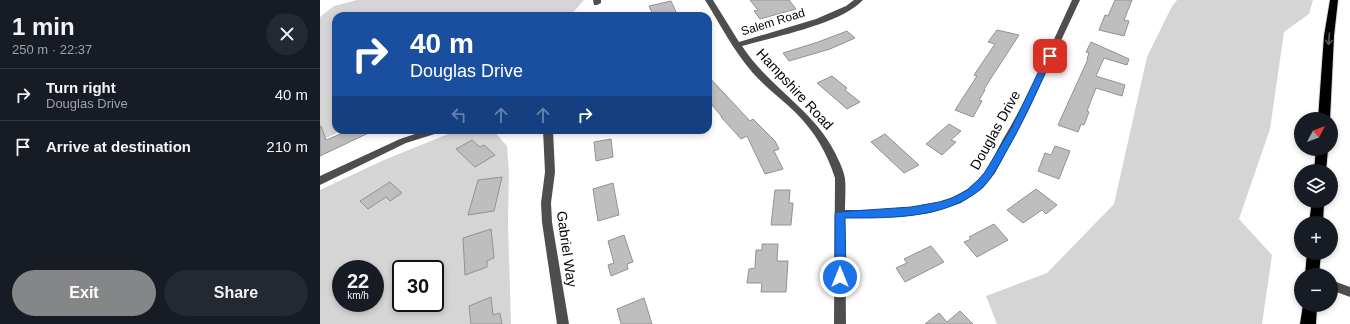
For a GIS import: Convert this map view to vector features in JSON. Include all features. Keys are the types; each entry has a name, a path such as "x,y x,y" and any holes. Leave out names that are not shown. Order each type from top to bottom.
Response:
{"highway":[{"path":"1324,112 1329,36 1334,0"},
{"path":"1308,324 1309,312"}],"street":[{"name":"Hampshire Road","path":"709,0 737,45 755,70 774,90 804,116 825,142 834,161 840,178 840,324"},
{"name":"Salem Road","path":"737,45 818,21 848,7 859,0"},
{"name":"Douglas Drive","path":"840,214 879,214 939,206 970,192 982,183 989,174 1016,127 1076,0"},
{"path":"320,181 403,141 425,134"},
{"name":"Gabriel Way","path":"548,134 550,172 546,203 547,222 563,324"},
{"path":"1338,288 1350,292"}],"shaded area":[{"path":"357,0 584,0 574,12 332,12 332,134 335,134 320,141 320,17 334,6"},
{"path":"1177,0 1313,0 1309,14 1284,32 1270,129 1239,219 1272,255 1262,324 997,324 986,296 1047,273 1114,204 1147,57 1171,8"},
{"path":"448,134 496,134 507,146 509,173 508,223 511,324 320,324 320,190 384,160"}],"building":[{"path":"750,0 789,0 796,9 760,19 754,11 758,10"},
{"path":"1115,0 1132,0 1124,20 1129,21 1124,36 1099,30 1105,15 1108,16"},
{"path":"671,1 676,12 652,12 649,6"},
{"path":"997,30 1019,35 984,89 985,90 979,100 982,101 973,117 955,110 977,76 974,75 995,44 988,42"},
{"path":"847,31 855,38 830,49 789,61 783,53 818,42"},
{"path":"1091,42 1129,59 1127,65 1104,58 1096,76 1125,85 1122,96 1096,88 1087,111 1089,112 1084,125 1081,124 1078,132 1058,125 1088,59 1089,53 1086,52"},
{"path":"832,76 847,88 845,90 860,102 847,109 817,83"},
{"path":"712,80 750,121 753,119 775,141 779,149 774,151 783,169 765,174 747,136 741,139 712,105"},
{"path":"949,124 961,131 951,140 956,142 942,155 926,144"},
{"path":"320,126 326,140 340,134 367,134 320,156"},
{"path":"885,134 919,165 904,173 871,142"},
{"path":"611,139 613,157 596,161 594,142"},
{"path":"472,140 480,147 484,145 495,155 475,167 456,149"},
{"path":"1055,146 1070,151 1059,179 1038,171 1045,153 1051,155"},
{"path":"502,177 494,211 468,215 478,180"},
{"path":"390,182 402,193 390,201 386,197 368,209 360,201"},
{"path":"613,183 619,215 598,221 593,189"},
{"path":"1036,189 1057,205 1046,214 1042,210 1023,223 1007,210"},
{"path":"775,190 790,190 789,203 793,203 791,225 771,225"},
{"path":"994,224 1008,240 977,257 964,242 971,239 969,237"},
{"path":"491,229 494,258 487,261 487,267 465,275 463,238"},
{"path":"624,235 633,262 627,264 628,269 611,276 608,265 614,263 608,241"},
{"path":"762,244 778,244 777,261 788,261 786,292 761,292 762,283 747,283 749,269 755,268 756,250 762,250"},
{"path":"931,246 944,262 905,282 896,268 907,263 904,259"},
{"path":"491,297 493,315 500,313 502,324 471,324 469,306"},
{"path":"644,298 652,324 621,324 617,309"},
{"path":"960,311 973,324 925,324 939,313 947,322"}],"route":[{"path":"840,277 840,214 879,214 911,211 939,206 970,192 982,183 989,174 1016,127 1050,56"}]}
